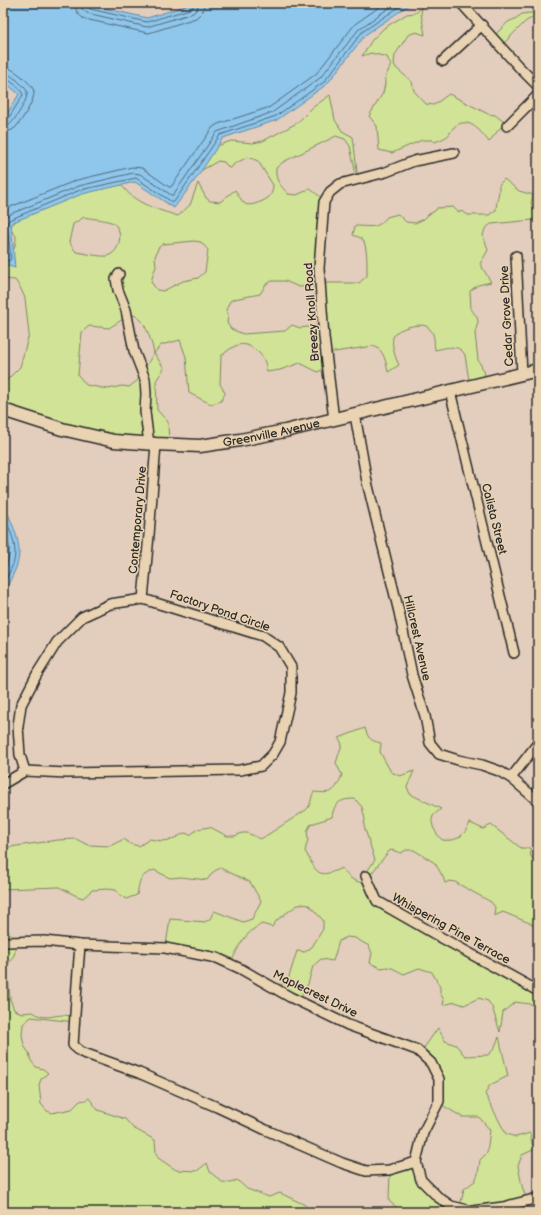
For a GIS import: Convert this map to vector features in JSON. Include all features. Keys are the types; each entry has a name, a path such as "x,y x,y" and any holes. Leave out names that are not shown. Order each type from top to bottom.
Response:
{"main road":[{"name":"Greenville Avenue","path":"3,410 62,429 114,441 200,446 285,431 334,420 538,370"}],"street":[{"path":"461,3 538,86"},
{"path":"443,61 482,25"},
{"path":"507,126 538,96"},
{"name":"Breezy Knoll Road","path":"334,420 324,336 319,268 324,202 330,192 340,184 386,172 414,161 454,153"},
{"name":"Cedar Grove Drive","path":"516,256 522,374"},
{"name":"Contemporary Drive","path":"119,274 116,279 118,290 126,310 133,346 145,380 145,412 152,444 150,535 143,599"},
{"name":"Calista Street","path":"450,391 514,653"},
{"name":"Hillcrest Avenue","path":"355,415 367,482 412,675 425,716 430,743 438,754 499,771 511,778 538,801"},
{"name":"Factory Pond Circle","path":"143,599 263,636 280,647 291,666 291,693 280,742 273,754 261,766 240,770 81,773 24,771 20,755 18,726 21,705 37,674 57,642 82,617 110,604 143,599"},
{"path":"511,778 538,743"},
{"path":"3,784 24,771"},
{"name":"Whispering Pine Terrace","path":"366,876 377,901 433,934 538,991"},
{"name":"Maplecrest Drive","path":"6,942 44,941 80,945 165,948 217,958 241,969 290,997 348,1025 417,1050 431,1063 439,1079 439,1101 423,1133 416,1162"},
{"path":"80,945 73,1045 81,1052 146,1076 266,1130 348,1165 366,1171 389,1170 416,1162 421,1180 438,1197 451,1206 472,1212 503,1207 538,1198"}],"green space":[{"path":"422,7 421,14 425,35 416,32 408,35 395,55 394,64 396,68 412,82 414,91 426,104 434,105 449,94 488,114 495,115 509,126 500,128 489,142 478,129 464,123 454,127 447,136 435,142 432,140 422,140 392,153 379,150 377,126 369,116 383,93 385,78 391,65 387,57 371,53 362,56 372,40 384,28 407,14 416,13"},
{"path":"538,12 538,19 534,17 526,21 501,46 494,36 508,22 522,14"},
{"path":"330,95 335,120 342,131 353,137 358,180 350,146 345,139 336,136 283,162 276,168 277,180 288,194 297,195 310,189 326,201 322,283 359,283 367,276 367,257 365,246 362,239 353,235 355,226 376,226 387,217 398,214 406,222 415,223 424,219 437,208 453,207 457,211 468,215 489,215 496,210 499,185 504,179 519,191 533,195 531,203 534,211 538,212 538,217 533,220 491,224 485,229 483,235 488,250 480,264 491,282 478,285 470,291 471,309 477,317 478,322 475,333 478,360 484,371 487,384 470,387 465,355 462,351 452,347 435,350 432,331 426,326 419,325 404,328 396,332 394,335 393,346 399,365 388,372 382,353 373,346 328,353 328,366 318,372 300,363 280,370 267,372 266,364 260,354 249,346 241,344 237,345 221,356 220,384 225,393 221,401 211,404 189,393 186,357 180,340 161,345 154,353 164,368 156,381 157,410 168,422 169,445 157,446 3,411 3,382 5,382 20,367 29,334 25,298 20,287 15,280 3,280 3,260 15,247 16,240 16,236 9,228 23,214 119,180 124,188 137,200 153,208 178,216 190,205 198,183 206,198 210,201 220,202 235,190 245,204 250,205 257,203 269,197 273,185 258,161 248,157 234,164 230,169 224,162 218,161 202,170 207,156 217,146 231,141 253,143 263,141 297,123 312,108","holes":["84,217 111,222 118,229 120,235 120,240 116,250 107,256 76,252 69,242 73,224","194,241 201,242 208,250 205,272 198,278 183,281 163,291 157,290 151,282 156,267 155,257 158,248 163,244","272,281 285,281 299,287 320,285 323,325 300,328 292,325 285,331 243,334 231,329 227,323 228,315 226,310 230,301 260,294 266,284","131,314 139,318 147,329 154,353 137,381 129,387 122,386 108,389 86,385 78,375 82,332 89,326 109,328"]},
{"path":"365,728 370,739 381,743 380,752 391,772 400,776 414,771 407,787 410,794 441,809 433,816 432,822 436,832 442,840 456,839 462,835 470,823 483,829 491,825 521,848 530,848 531,857 538,864 538,934 532,924 503,912 494,916 495,907 491,902 455,882 450,881 445,883 435,863 414,850 406,850 401,853 392,850 389,851 368,878 366,873 375,860 364,826 365,819 362,807 355,799 339,802 334,808 332,817 311,824 307,831 308,839 305,851 318,872 333,872 342,868 352,879 367,883 378,902 538,991 538,1009 530,1004 515,1002 503,1012 500,1032 492,1007 488,1001 479,998 464,1005 455,1002 443,1005 444,1000 440,993 440,987 432,972 419,968 404,974 392,968 381,968 370,963 372,953 369,946 355,938 347,937 339,941 333,961 321,959 313,966 308,984 298,1000 275,989 288,980 297,951 305,952 312,947 323,929 323,920 309,905 302,904 296,906 277,920 272,927 262,924 256,927 243,940 231,963 166,945 170,919 205,922 210,919 214,911 243,922 252,919 261,901 250,882 220,868 213,872 207,880 181,877 170,878 154,870 142,877 137,895 126,899 116,890 107,889 92,890 83,898 59,887 3,889 3,848 58,840 76,839 88,845 110,846 124,839 130,844 139,846 150,839 160,841 168,840 185,833 190,835 198,829 210,827 227,836 247,833 261,839 306,810 314,792 325,793 332,791 335,788 342,775 336,763 342,744 339,738"},
{"path":"3,928 11,934 17,944 14,955 7,966 10,999 14,1010 22,1013 33,1012 44,1017 67,1015 76,1017 75,1022 31,1017 23,1024 22,1035 24,1046 29,1053 31,1061 36,1067 43,1069 48,1073 41,1079 39,1085 41,1104 47,1111 52,1113 72,1109 80,1101 89,1098 98,1110 125,1119 133,1128 155,1140 158,1158 176,1170 197,1171 207,1163 210,1172 222,1182 231,1183 237,1180 247,1189 269,1197 280,1193 305,1205 311,1212 3,1212"},
{"path":"438,1028 445,1041 456,1045 465,1056 488,1055 494,1049 499,1037 508,1076 490,1085 485,1094 506,1134 516,1137 530,1133 532,1144 535,1149 522,1155 518,1166 527,1201 492,1212 402,1212 389,1201 390,1171 415,1164 425,1184 460,1207 464,1189 475,1181 478,1174 480,1160 487,1153 490,1130 479,1117 462,1117 439,1103 441,1081 421,1052"}],"water":[{"path":"3,3 82,3 147,18 195,3 412,3 365,35 327,84 277,120 223,138 198,176 174,208 135,182 82,194 11,223 15,268 3,264 3,120 19,94 3,81"},
{"path":"3,502 18,541 19,558 16,569 3,594"}]}
